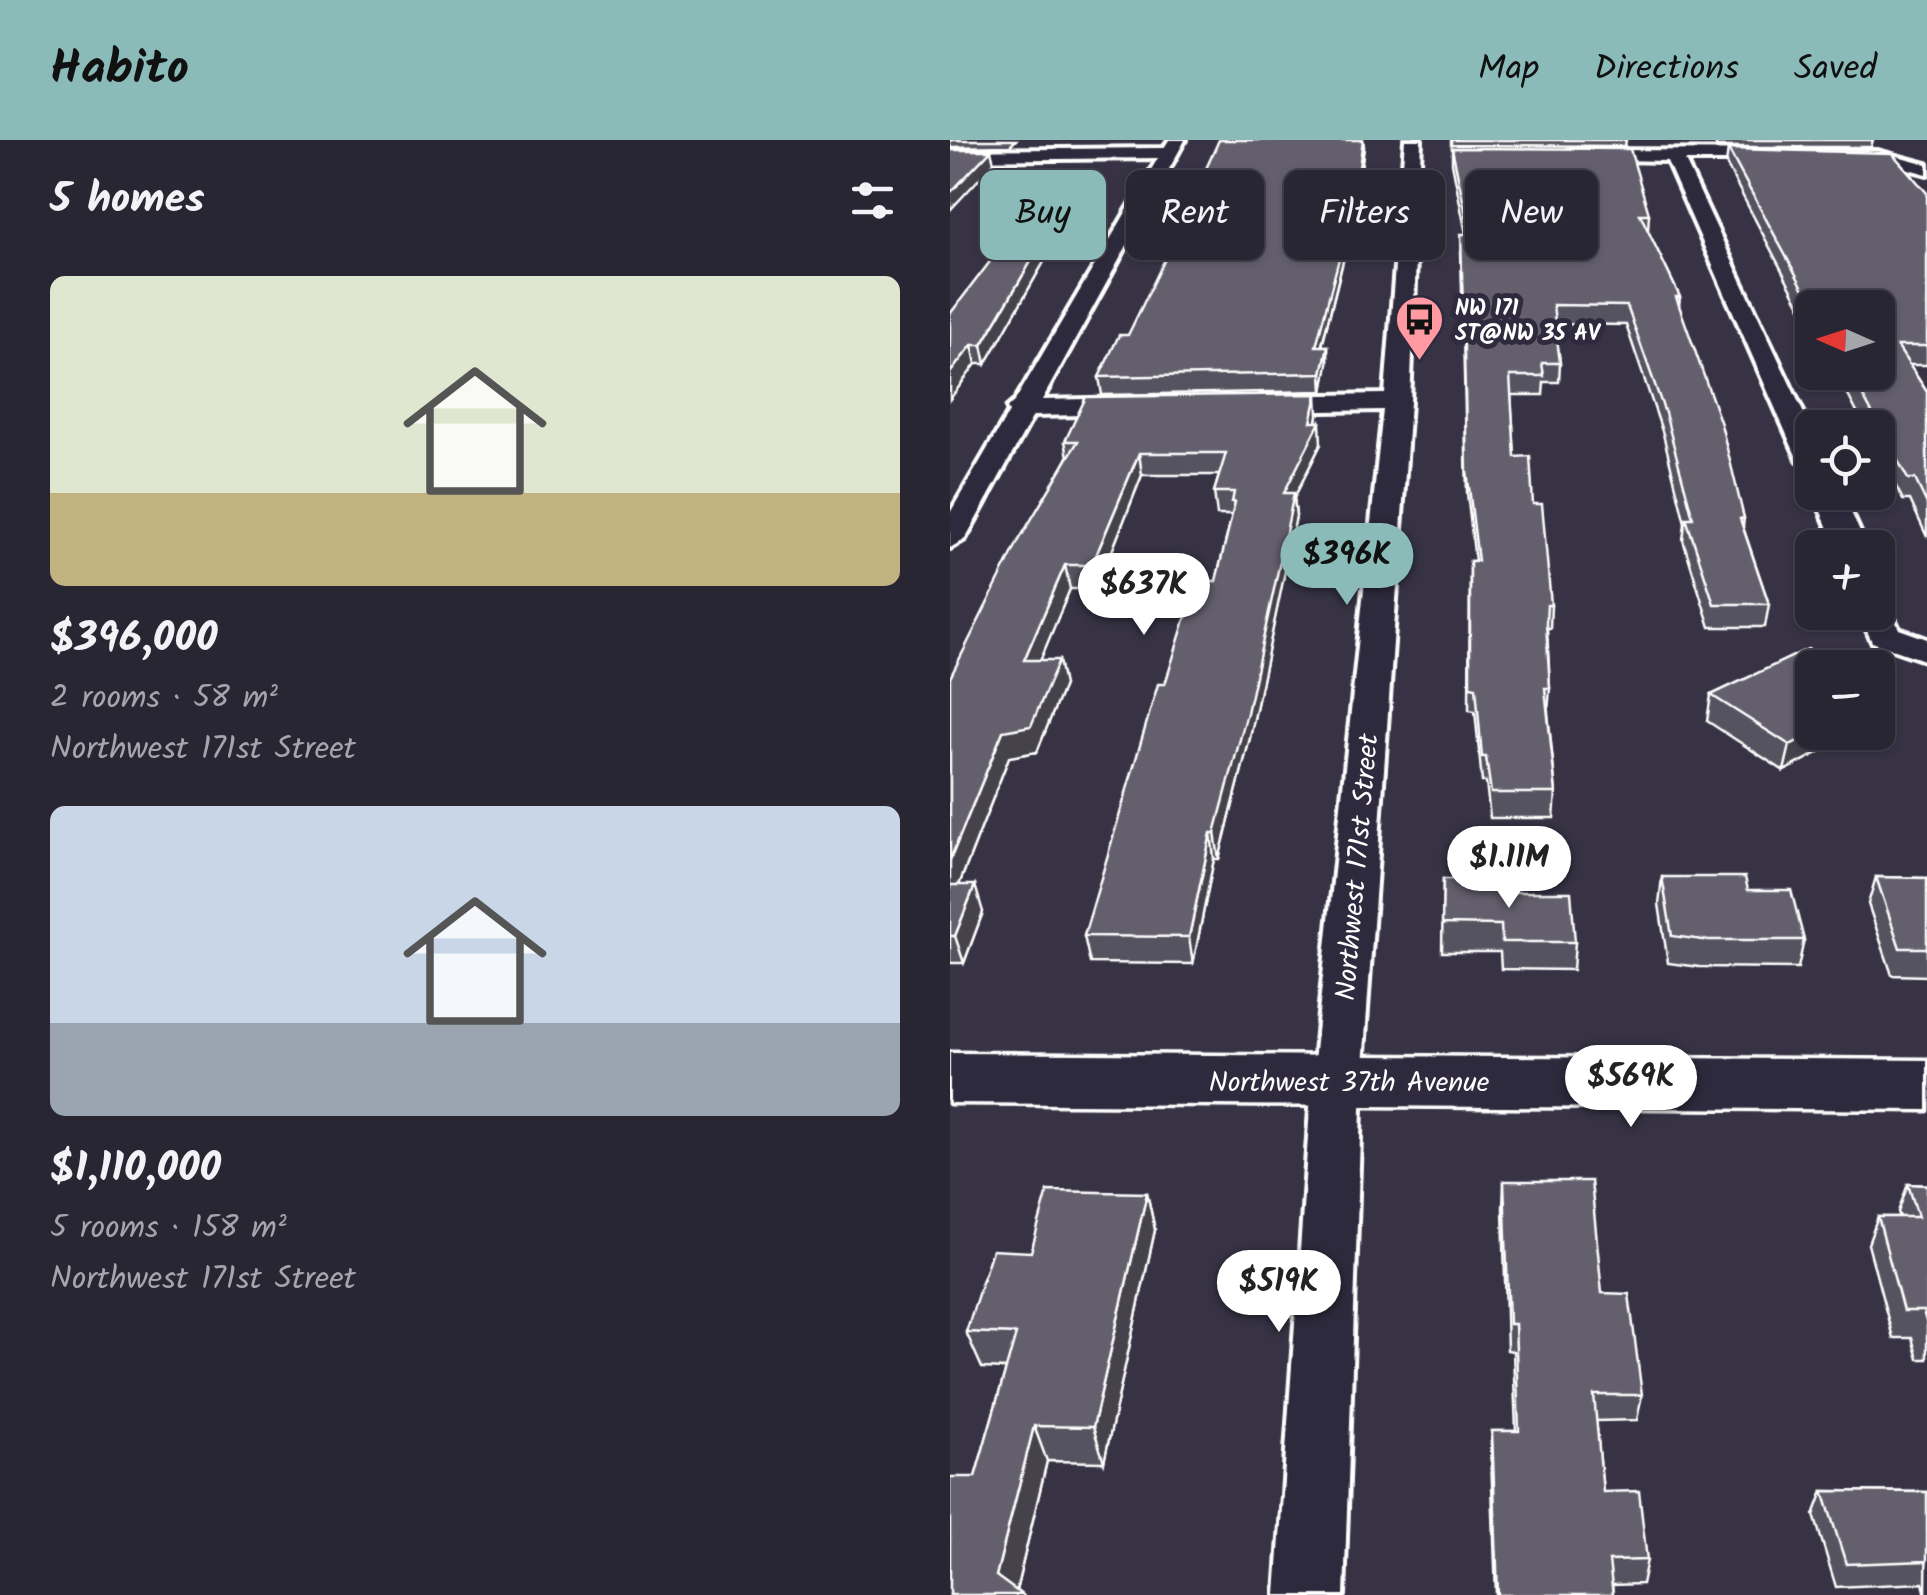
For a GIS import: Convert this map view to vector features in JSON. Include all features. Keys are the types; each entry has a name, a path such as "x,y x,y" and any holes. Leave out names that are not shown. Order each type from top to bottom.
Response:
{"main road":[{"name":"Northwest 37th Avenue","path":"950,1078 1927,1086"}],"street":[{"path":"950,155 1173,147"},
{"path":"950,539 1020,408 1173,147"},
{"name":"Northwest 171st Street","path":"1310,1595 1337,1080 1419,150"},
{"path":"1562,155 1878,156 1927,169"},
{"path":"1674,156 1795,423"},
{"path":"1234,405 1397,402"},
{"path":"1020,408 1156,406"},
{"path":"1882,630 1884,635 1927,651"}],"building":[{"path":"1219,140 1363,140 1359,170 1284,170 1284,260 1339,260 1316,346 1328,346 1322,373 1099,377 1119,335 1128,335 1165,260 1264,260 1264,170 1205,170"},
{"path":"1452,148 1630,149 1649,214 1640,214 1680,297 1676,297 1721,424 1744,518 1740,519 1769,604 1714,604 1686,518 1693,518 1665,413 1627,306 1553,305 1560,363 1542,363 1544,376 1510,376 1515,457 1530,456 1533,504 1542,504 1551,605 1547,605 1546,623 1550,688 1545,688 1556,793 1491,793 1486,757 1482,757 1476,687 1470,686 1470,561 1478,561 1467,471 1461,234 1465,234 1465,260 1598,260 1598,170 1465,170 1465,210"},
{"path":"1728,149 1892,153 1927,193 1927,346 1897,346 1927,392 1927,504 1915,479 1908,479 1895,455 1895,410 1871,410 1860,390 1895,390 1895,290 1804,290"},
{"path":"950,150 991,150 950,193"},
{"path":"991,260 1032,260 982,345 972,345 950,373 950,314"},
{"path":"1317,394 1311,422 1320,422 1284,493 1294,493 1281,557 1247,713 1215,833 1211,833 1189,937 1084,936 1158,684 1165,684 1197,581 1216,581 1235,502 1234,492 1214,492 1226,453 1139,453 1092,565 1065,565 1024,660 1059,660 1031,726 1003,731 950,860 950,678 1019,540 1078,441 1065,441 1086,397"},
{"path":"1795,655 1795,742 1790,745 1711,695"},
{"path":"1662,877 1745,877 1748,890 1791,890 1804,940 1703,940 1672,936"},
{"path":"1876,877 1927,878 1927,948 1900,948"},
{"path":"1443,879 1501,879 1502,892 1571,892 1575,942 1502,942 1501,925 1442,924"},
{"path":"950,885 975,885 955,936 950,936"},
{"path":"1504,1181 1591,1181 1602,1293 1629,1294 1642,1395 1594,1395 1603,1492 1639,1491 1647,1560 1609,1561 1613,1595 1498,1595 1492,1431 1519,1431 1515,1324 1509,1324"},
{"path":"1908,1184 1927,1185 1927,1325 1923,1311 1903,1311 1878,1217 1918,1217"},
{"path":"1048,1191 1147,1193 1093,1427 1034,1426 996,1576 1022,1595 950,1595 950,1477 975,1477 1016,1334 966,1332 992,1250 1031,1252"},
{"path":"1823,1491 1927,1492 1927,1561 1846,1564"}],"place":[{"name":"NW 171 ST@NW 35 AV","path":"1420,362"}]}
